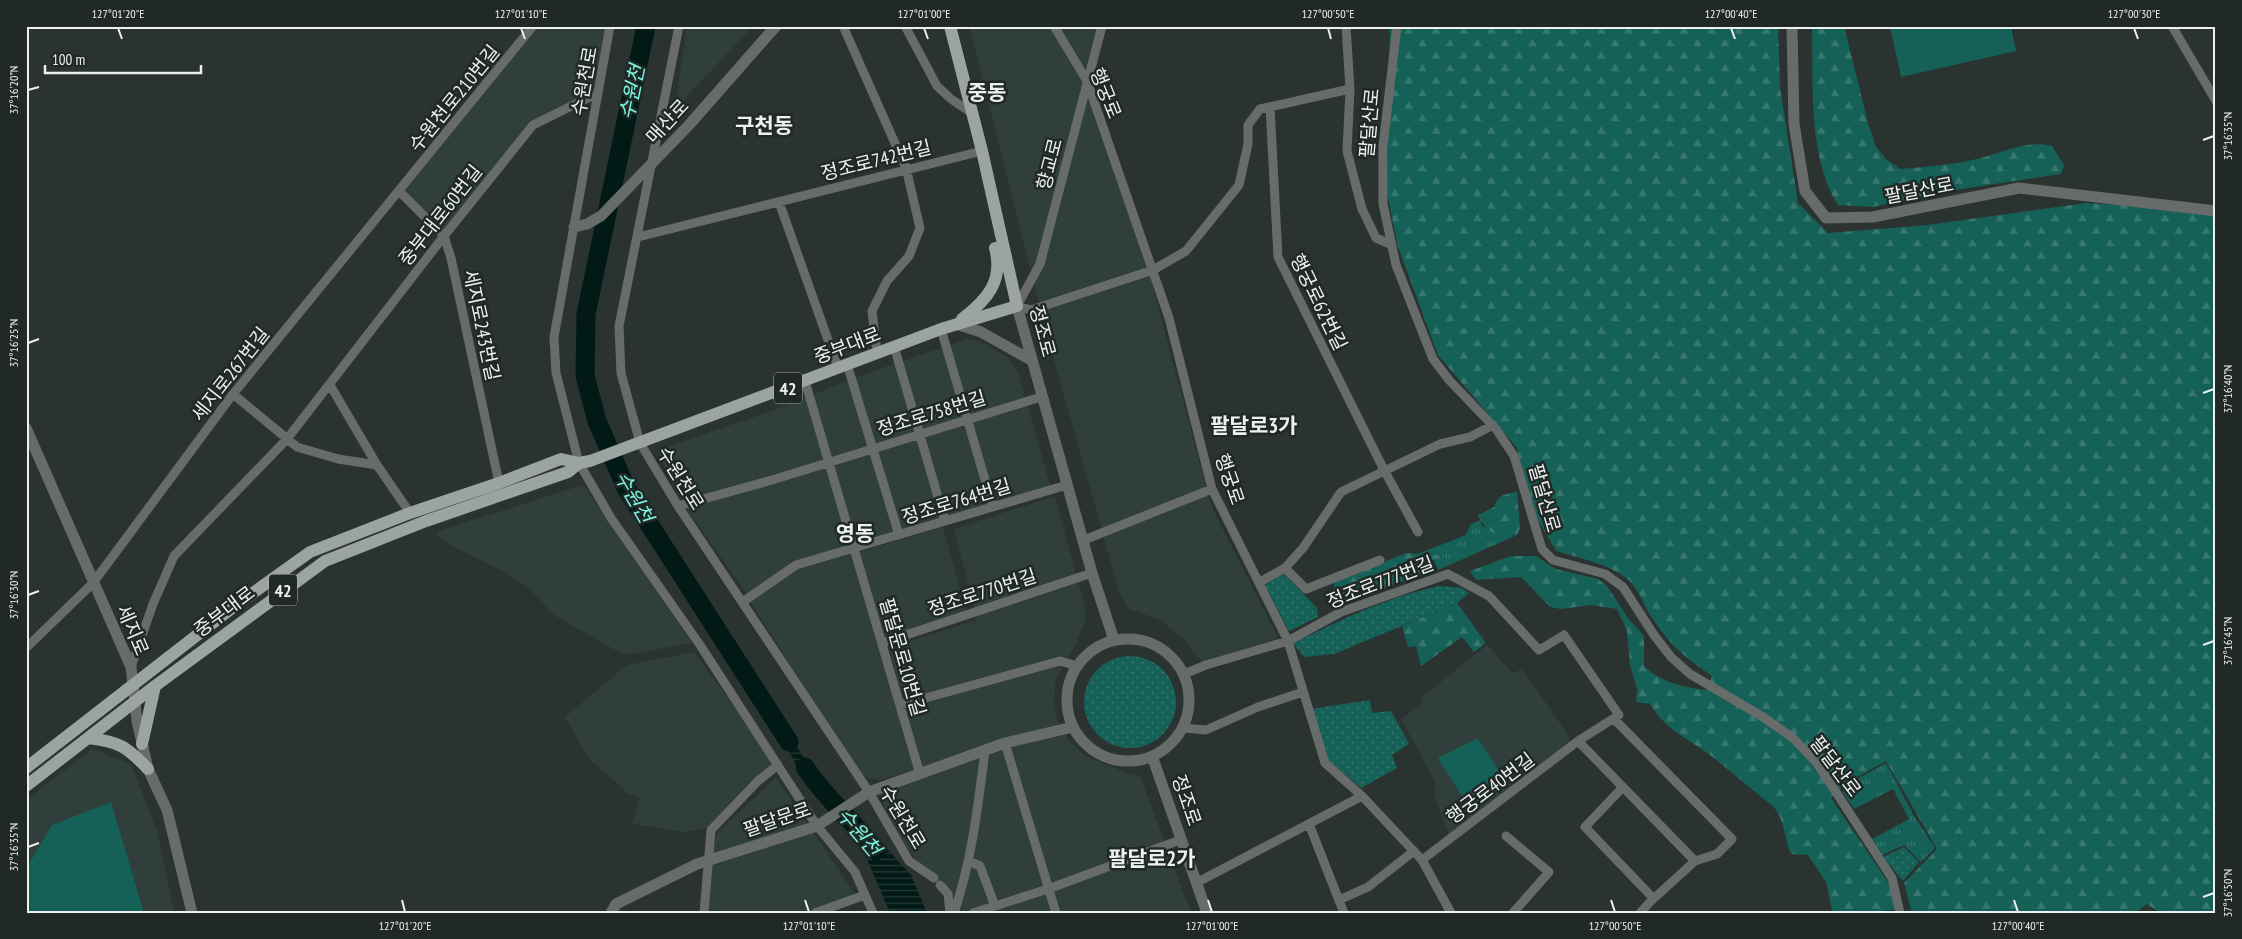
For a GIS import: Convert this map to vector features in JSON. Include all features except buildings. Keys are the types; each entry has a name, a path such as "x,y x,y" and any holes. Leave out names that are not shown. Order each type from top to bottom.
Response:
{"main road":[{"name":"정조로","path":"950,26 982,151 1017,306"},
{"path":"956,324 984,300 996,279 999,269 993,240 998,223"},
{"name":"중부대로","path":"26,786 155,686 325,561 426,521 568,472 585,462 805,381 941,328 1017,306"},
{"name":"중부대로","path":"26,768 232,608 310,552 410,513 499,483 561,459 585,462"},
{"path":"142,744 155,686"},
{"path":"88,738 113,741 130,750 148,769"}],"street":[{"name":"수원천로210번길","path":"399,191 533,26"},
{"name":"수원천로","path":"610,26 554,337 556,373 585,462 611,518 700,645 778,765 855,872 873,913"},
{"name":"수원천로","path":"679,26 647,168 638,237 619,326 621,373 637,444 744,602 909,861 937,881 948,894 952,913"},
{"name":"매산로","path":"574,227 588,224 601,216 689,125 776,26"},
{"path":"843,26 906,168 920,228 909,256 887,281 872,311 877,353"},
{"path":"905,26 937,86 951,99 972,113"},
{"name":"행궁로","path":"1054,26 1087,81 1170,318 1212,489 1288,641 1325,762 1362,796 1422,860 1451,913"},
{"name":"향교로","path":"1017,306 1040,264 1102,26"},
{"path":"1346,26 1350,89 1347,150 1360,201 1376,238 1390,244"},
{"name":"팔달산로","path":"1397,26 1383,146 1383,204 1396,265 1433,359 1448,380 1493,425 1514,456 1542,549 1553,560 1605,574 1623,587 1654,635 1671,657 1690,674 1764,716 1793,738 1817,763 1892,878 1900,913"},
{"name":"팔달산로","path":"1792,26 1794,124 1805,191 1826,218 1873,217 2019,188 2216,211"},
{"path":"2172,26 2216,101"},
{"path":"1017,306 1031,310 1153,270 1186,251 1239,185 1248,144 1248,125 1260,109 1350,89"},
{"name":"중부대로60번길","path":"131,667 153,604 174,556 288,439 444,236 533,125 598,93"},
{"name":"행궁로62번길","path":"1270,107 1278,257 1384,470 1418,532"},
{"name":"정조로742번길","path":"638,237 906,168 982,151"},
{"name":"세지로243번길","path":"399,191 444,236 451,258 499,483"},
{"name":"세지로267번길","path":"26,648 93,583 233,394 399,191"},
{"path":"779,202 874,448 899,535"},
{"name":"정조로","path":"1017,306 1041,397 1084,540 1092,573 1114,640"},
{"path":"956,324 981,332 1031,360"},
{"path":"941,328 993,507"},
{"path":"894,346 945,521"},
{"name":"팔달문로10번길","path":"805,381 920,774"},
{"path":"330,384 377,466 410,513"},
{"path":"233,394 298,447 338,459 377,466"},
{"name":"정조로758번길","path":"678,506 830,462 1041,397"},
{"path":"1260,582 1285,568 1303,548 1341,492 1440,444 1470,437 1493,425"},
{"name":"세지로","path":"26,430 131,667 132,687 148,769 167,810 192,913"},
{"name":"정조로764번길","path":"744,602 796,565 1067,485"},
{"path":"1084,540 1212,489"},
{"path":"1285,568 1306,589 1380,560"},
{"name":"정조로770번길","path":"882,643 1092,573"},
{"name":"정조로777번길","path":"1184,674 1206,665 1288,641 1341,612 1448,574 1489,596 1539,650 1564,634 1619,715 1614,719"},
{"path":"1135,639 1155,645 1172,657 1184,674 1190,702 1183,728 1170,745 1152,756 1134,761 1115,760 1098,753 1084,742 1073,727 1068,706 1069,685 1078,666 1094,650 1114,640 1135,639"},
{"path":"900,705 1060,660 1078,666"},
{"path":"1183,728 1206,730 1258,707 1303,692"},
{"path":"1614,719 1732,839 1717,854 1695,861 1653,898 1640,913"},
{"name":"행궁로40번길","path":"1422,860 1578,741 1614,719"},
{"name":"팔달문로","path":"611,913 616,904 707,860 819,824 866,794 1005,743 1073,727"},
{"path":"1578,741 1695,861"},
{"path":"1005,743 1056,913"},
{"path":"985,751 975,829 968,861 980,866 995,906"},
{"name":"정조로","path":"1152,756 1207,913"},
{"path":"704,913 711,830 758,781 778,765"},
{"path":"1623,787 1585,828 1653,898"},
{"path":"1196,883 1362,796"},
{"path":"1309,824 1344,913"},
{"path":"1506,836 1549,872 1512,913"},
{"path":"973,913 1048,889 1180,840"},
{"path":"1339,900 1368,887 1414,851"},
{"name":"수원천로","path":"952,913 968,861"},
{"path":"815,913 865,894"}],"shaded area":[{"path":"537,26 606,26 595,91 532,121 444,230 403,189"},
{"path":"687,26 753,26 674,110 682,61"},
{"path":"969,26 1098,26 1085,82 1151,280 1209,498 1217,518 1278,638 1202,662 1181,636 1158,619 1129,609 1120,595 1048,338"},
{"path":"968,339 981,342 1008,357 1019,375 1050,485 794,564 748,596 679,498 657,450 772,411 873,371"},
{"path":"583,485 692,643 624,655 554,615 529,588 503,571 443,541 436,532"},
{"path":"1055,496 1085,607 1085,622 1073,650 1056,678 1054,703 1057,718 1067,738 1085,756 1132,775 1140,776 1191,913 953,913 949,892 933,872 920,865 900,839 892,827 879,794 923,776 889,648 977,620 954,529"},
{"path":"943,527 966,611 884,639 860,552"},
{"path":"853,551 916,769 880,780 870,779 859,772 749,600 797,567"},
{"path":"1487,645 1513,673 1522,669 1569,736 1569,743 1449,835 1435,798 1435,782 1401,719 1420,705 1422,697"},
{"path":"694,652 776,764 710,827 685,832 632,824 640,798 629,794 588,758 565,717 627,665"},
{"path":"780,718 802,755 825,784 814,794 815,789 799,769 772,724"},
{"path":"92,749 131,764 158,834 174,913 26,913 26,800"},
{"path":"776,778 855,894 824,906 797,913 731,913 707,909 712,852 717,833"},
{"path":"867,827 911,875 927,913 890,913 857,836"}],"green space":[{"path":"1390,26 1778,26 1780,87 1798,203 1828,233 1927,225 2086,203 2192,209 2216,214 2216,913 2160,913 2147,904 2135,913 1912,913 1904,883 1937,849 1886,761 1846,783 1831,798 1890,885 1895,909 1871,913 1828,913 1832,910 1826,882 1808,855 1791,854 1780,817 1773,806 1703,750 1680,735 1662,719 1650,704 1636,702 1637,689 1630,665 1627,631 1617,609 1592,605 1561,609 1550,607 1521,577 1476,580 1470,571 1511,556 1536,556 1556,569 1598,579 1607,586 1628,618 1644,636 1644,666 1650,672 1665,680 1690,688 1707,690 1712,676 1687,657 1667,638 1650,616 1630,581 1601,564 1556,551 1529,505 1517,448 1438,355 1398,247 1387,193"},
{"path":"1812,26 1844,26 1868,123 1876,147 1886,159 1900,169 1958,163 2014,148 2043,144 2052,146 2064,165 2061,174 1935,193 1873,207 1838,205 1828,186 1821,165 1817,143 1814,119"},
{"path":"1890,26 2011,26 2016,51 1901,77"},
{"path":"1517,492 1520,528 1517,535 1504,536 1493,533 1485,526 1478,515 1494,507 1503,496"},
{"path":"1480,520 1482,526 1509,536 1517,535 1438,570 1445,558 1437,555 1415,555 1466,535 1471,524"},
{"path":"1406,553 1437,555 1445,558 1438,570 1434,560 1425,564 1428,573 1339,603 1334,597 1334,582"},
{"path":"1284,574 1317,608 1318,617 1289,631 1265,585"},
{"path":"1439,586 1462,588 1469,593 1457,603 1334,654 1304,657 1293,643 1383,603"},
{"path":"1457,603 1486,643 1474,652 1462,637 1421,666 1416,646 1408,647 1402,626"},
{"path":"1130,656 1147,660 1162,670 1172,685 1176,702 1172,719 1162,734 1147,744 1130,748 1113,744 1098,734 1088,719 1084,702 1088,685 1098,670 1113,660"},
{"path":"1370,700 1372,713 1391,711 1409,744 1392,755 1397,768 1361,788 1327,759 1311,709"},
{"path":"1478,738 1507,784 1470,809 1438,758"},
{"path":"1886,763 1914,816 1935,848 1921,862 1904,845 1882,855 1872,839 1909,819 1893,789 1854,809 1842,791 1846,785"},
{"path":"111,802 144,913 26,913 26,869 52,825"},
{"path":"1904,847 1919,862 1903,881 1883,857"}],"waterway":[{"name":"수원천","path":"646,26 586,314 585,376 597,421 626,488 789,742"},
{"name":"수원천","path":"805,767 821,789 876,851"}],"district":[{"name":"중동","path":"987,92"},
{"name":"구천동","path":"764,125"},
{"name":"팔달로3가","path":"1254,425"},
{"name":"영동","path":"855,533"},
{"name":"팔달로2가","path":"1152,858"}]}
